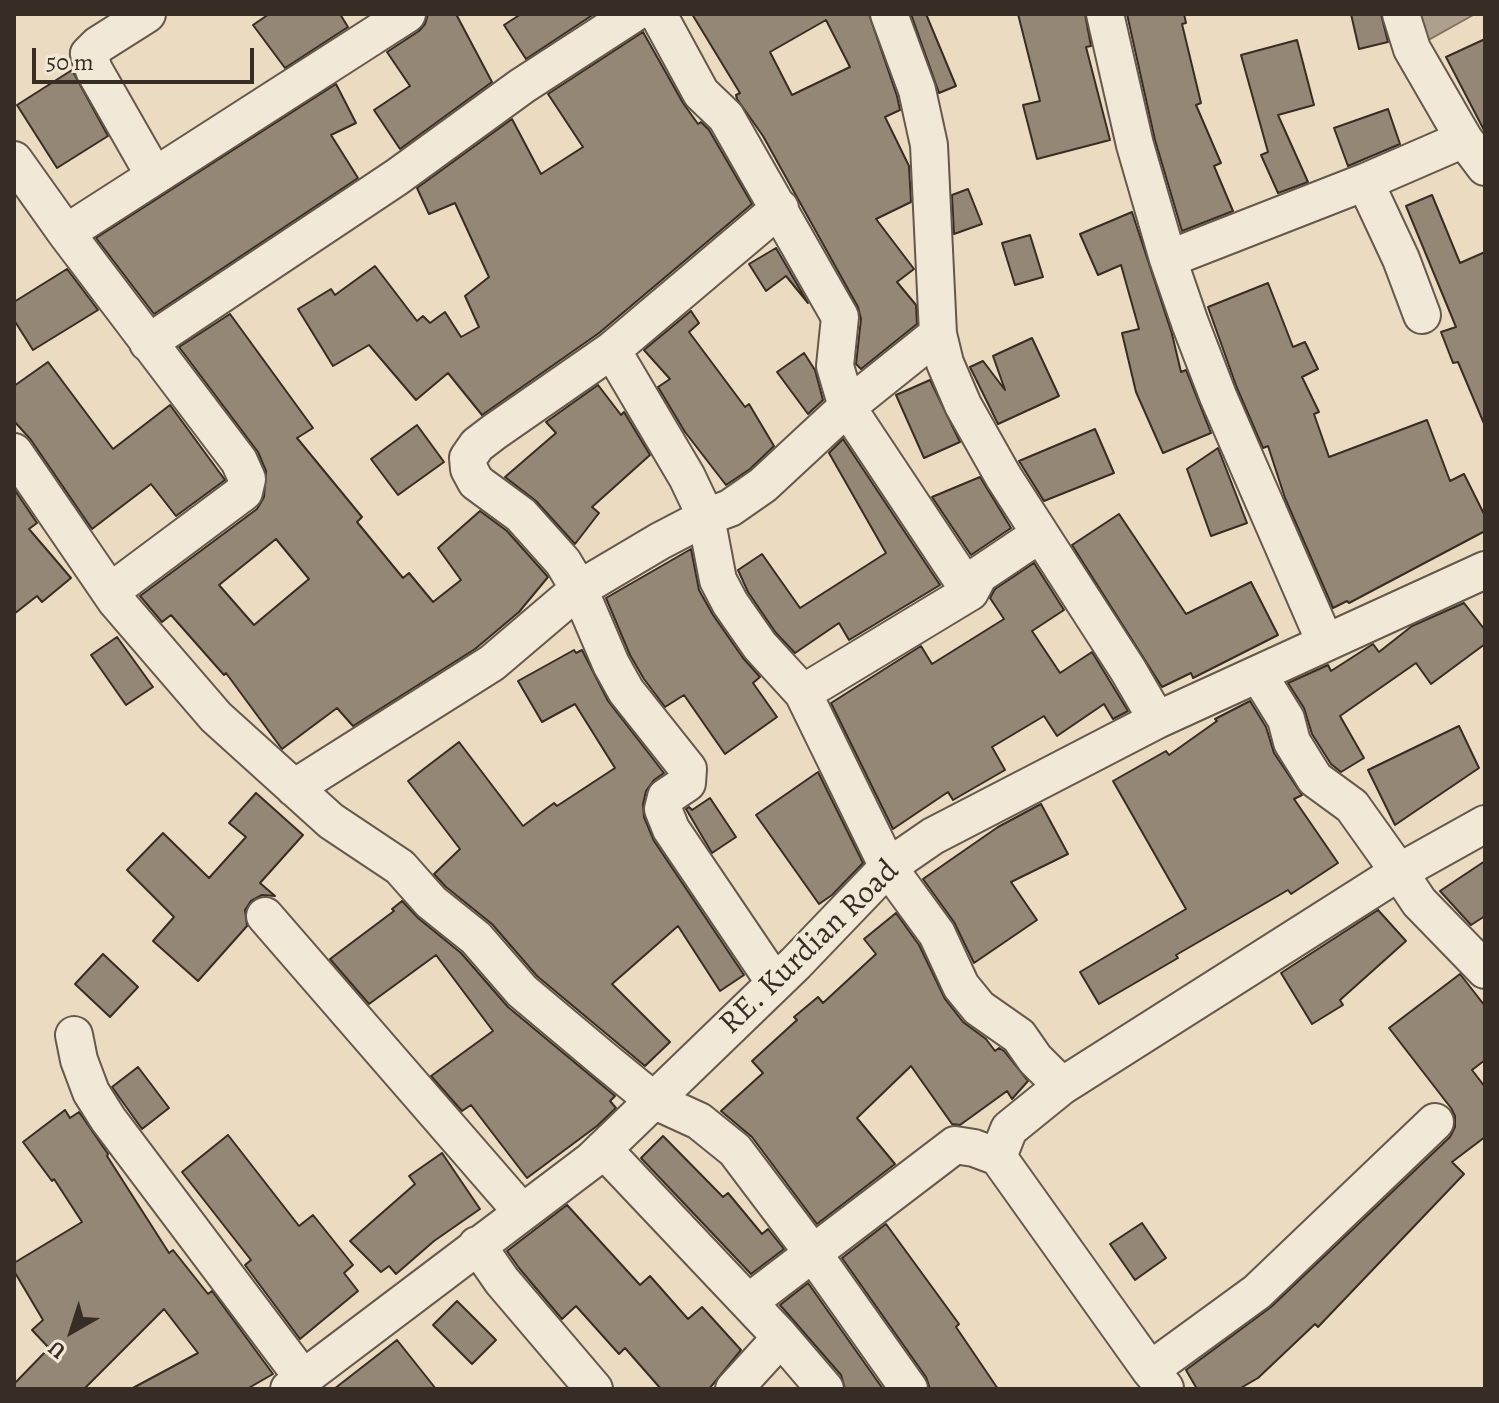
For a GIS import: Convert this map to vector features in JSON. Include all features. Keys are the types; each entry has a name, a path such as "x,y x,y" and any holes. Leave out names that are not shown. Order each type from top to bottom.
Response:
{"street":[{"path":"147,14 89,54 94,70 154,175"},
{"path":"66,233 407,14"},
{"path":"148,343 397,177 522,86 633,14"},
{"path":"658,14 701,93 726,117 840,317 835,366 847,407 970,592"},
{"path":"889,14 917,90 929,145 938,334 945,363 963,405 1157,720"},
{"path":"1105,14 1135,145 1168,259 1218,396 1325,642"},
{"path":"1401,14 1412,49 1464,139 1485,167"},
{"path":"1168,259 1365,182 1464,139"},
{"path":"14,160 239,461 247,479 244,492 110,592"},
{"path":"1365,182 1406,270 1422,315"},
{"path":"775,983 671,829 663,809 666,797 687,783 688,769 626,691 579,589 563,562 521,515 476,482 469,469 468,458 477,445 494,432 612,350 780,208"},
{"path":"294,788 492,663 579,589 706,517 730,508 763,485 847,407 938,334"},
{"path":"612,350 687,477 706,517 718,580 730,603 760,646 803,693 888,867 937,934 961,986 979,1008 1019,1036 1035,1059 1062,1086"},
{"path":"14,452 110,592 216,717 331,821 400,867 431,902 476,938 522,991 653,1100 699,1121 735,1150 909,1389"},
{"path":"803,693 970,592 979,575 1040,534"},
{"name":"RE. Kurdian Road","path":"296,1384 603,1149 775,983 888,867 933,836 1157,720 1485,570"},
{"path":"1258,674 1286,719 1292,742 1315,779 1352,806 1427,911 1485,970"},
{"path":"998,1157 1009,1129 1062,1086 1399,872 1485,824"},
{"path":"265,916 522,1212"},
{"path":"74,1035 91,1092 108,1119 296,1384"},
{"path":"749,1302 955,1145 974,1148 998,1157 1158,1380 1257,1292 1435,1122"},
{"path":"603,1149 749,1302 825,1389"},
{"path":"477,1245 502,1281 594,1389"},
{"path":"734,1389 775,1344 777,1333"}],"shaded area":[{"path":"1410,14 1475,14 1425,42"}],"building":[{"path":"269,14 340,14 348,27 285,68 253,25"},
{"path":"428,14 456,14 492,82 400,149 374,110 410,86 387,52 419,31"},
{"path":"521,14 594,14 526,59 504,25"},
{"path":"692,14 869,14 897,96 900,110 885,117 909,166 911,202 876,219 914,269 897,282 916,305 917,324 861,369 856,364 861,319 858,307 763,136 737,99 736,95 740,93","holes":["826,20 850,67 792,95 770,52"]},
{"path":"911,14 926,14 956,86 939,93"},
{"path":"1018,14 1085,14 1091,46 1086,47 1110,140 1037,159 1023,105 1040,101"},
{"path":"1127,14 1184,14 1186,23 1182,24 1201,103 1196,105 1221,163 1214,166 1233,211 1182,231 1155,140"},
{"path":"1351,14 1381,14 1388,42 1359,49"},
{"path":"643,32 683,103 698,124 701,122 709,130 752,204 599,333 482,415 448,373 416,400 369,345 333,366 298,309 331,289 335,295 375,266 417,321 423,316 430,323 445,312 461,337 479,327 465,296 489,277 455,203 429,214 417,188 512,119 541,174 583,147 548,94"},
{"path":"1485,39 1485,132 1446,57"},
{"path":"1297,40 1314,105 1278,115 1308,182 1278,193 1261,155 1268,152 1241,55"},
{"path":"72,70 108,136 57,168 17,105"},
{"path":"336,84 356,123 331,135 358,178 154,314 96,238"},
{"path":"1388,109 1400,144 1348,166 1334,128"},
{"path":"968,189 982,224 954,234 952,195"},
{"path":"1432,195 1460,263 1485,252 1485,426 1458,362 1453,363 1441,332 1456,327 1406,206"},
{"path":"1132,212 1172,334 1181,372 1186,370 1211,433 1163,453 1136,392 1122,333 1139,329 1121,265 1098,275 1080,234"},
{"path":"1030,235 1043,277 1015,285 1002,243"},
{"path":"776,248 808,303 786,276 766,291 749,264"},
{"path":"67,269 98,310 33,350 14,320 14,302"},
{"path":"1268,283 1293,347 1305,342 1318,369 1302,377 1319,412 1314,414 1329,457 1427,420 1450,481 1464,474 1485,516 1485,531 1349,603 1347,601 1333,608 1285,498 1268,446 1263,448 1237,388 1208,307"},
{"path":"691,311 699,323 689,332 745,407 749,404 774,446 750,469 726,485 685,432 658,387 670,379 644,350"},
{"path":"230,314 313,428 297,438 362,517 357,522 403,578 409,573 433,602 461,580 438,548 480,511 507,531 548,577 519,612 475,649 353,726 337,708 282,749 226,673 224,675 171,615 162,622 140,596 257,509 264,497 266,471 258,452 179,347","holes":["276,539 309,579 254,625 219,585"]},
{"path":"1032,338 1059,396 998,424 970,367 983,361 1005,390 993,356"},
{"path":"804,353 815,370 823,400 808,414 777,372"},
{"path":"48,362 113,449 170,405 225,480 176,516 151,484 92,529 31,440 14,421 14,386"},
{"path":"930,380 960,442 924,458 896,395"},
{"path":"598,385 621,415 624,412 650,455 592,507 599,513 575,544 536,501 505,477 556,433 546,422"},
{"path":"417,425 444,462 398,495 371,459"},
{"path":"1095,429 1114,473 1044,501 1019,461"},
{"path":"843,439 940,585 849,640 839,623 795,653 776,633 748,592 738,570 762,554 800,608 886,553 829,453"},
{"path":"1218,448 1247,523 1211,536 1187,469"},
{"path":"980,477 1011,528 971,555 932,497"},
{"path":"14,489 37,523 29,529 71,578 42,602 37,596 14,614"},
{"path":"1119,514 1186,614 1251,582 1278,635 1193,678 1191,673 1162,687 1072,545"},
{"path":"691,549 699,590 743,658 760,677 753,683 777,717 725,754 684,695 665,707 630,655 606,598"},
{"path":"1034,563 1064,610 1032,631 1060,673 1092,652 1128,711 1113,719 1104,704 1057,736 1044,716 992,747 1005,770 953,800 948,792 893,829 831,703 921,646 932,664 1004,619 990,598 995,589"},
{"path":"1464,603 1485,630 1485,644 1431,684 1416,663 1340,716 1364,758 1341,772 1331,764 1312,734 1304,708 1288,683 1328,665 1331,671 1373,644 1379,652 1412,626"},
{"path":"117,637 153,687 126,705 91,655"},
{"path":"574,650 576,653 582,650 608,701 664,773 646,791 644,817 654,841 744,975 720,991 678,926 612,984 670,1042 645,1066 537,976 492,924 434,874 460,849 408,781 459,742 523,826 554,803 557,806 615,768 575,704 542,722 518,681"},
{"path":"1250,701 1266,727 1274,753 1302,795 1294,799 1338,863 1291,894 1288,890 1176,955 1178,958 1099,1004 1080,972 1186,909 1113,781 1166,751 1169,755 1217,721 1215,719"},
{"path":"1459,726 1479,768 1395,825 1368,770"},
{"path":"818,772 863,863 819,904 756,815"},
{"path":"256,793 303,835 260,883 275,896 262,895 251,901 245,910 247,926 198,981 153,941 174,917 127,870 163,833 209,878 246,837 229,823"},
{"path":"710,798 736,837 712,853 686,809 689,807 692,810"},
{"path":"1041,804 1068,854 1011,882 1037,920 974,963 954,922 923,879 998,827"},
{"path":"1485,861 1485,916 1471,925 1440,891"},
{"path":"402,901 461,953 508,1007 615,1096 610,1101 616,1108 597,1126 527,1178 471,1105 462,1111 431,1076 493,1031 436,955 369,1004 330,959 394,911 392,909"},
{"path":"1378,910 1406,941 1340,1000 1343,1005 1312,1024 1281,973"},
{"path":"896,913 919,945 945,999 963,1022 986,1039 995,1051 999,1048 1004,1051 1028,1081 1012,1099 1007,1091 960,1125 952,1124 911,1066 857,1118 895,1164 817,1224 752,1137 721,1111 763,1073 752,1061 797,1020 794,1017 818,997 823,1003 876,954 864,939"},
{"path":"103,954 138,987 110,1017 75,984"},
{"path":"1460,974 1485,1006 1485,1060 1472,1070 1485,1087 1485,1137 1452,1162 1464,1174 1318,1327 1315,1324 1258,1378 1239,1389 1197,1389 1186,1370 1271,1307 1450,1137 1455,1127 1451,1108 1389,1028"},
{"path":"138,1067 169,1108 142,1129 112,1087"},
{"path":"65,1110 70,1118 79,1112 169,1253 173,1250 208,1294 212,1291 273,1374 247,1389 131,1389 198,1353 164,1309 84,1389 14,1389 14,1384 49,1348 32,1330 43,1320 14,1271 14,1263 82,1222 54,1179 52,1181 23,1142"},
{"path":"228,1135 299,1226 313,1215 353,1265 344,1273 358,1291 300,1339 245,1265 251,1260 182,1172"},
{"path":"663,1136 723,1197 728,1193 762,1234 768,1229 784,1249 751,1274 641,1158"},
{"path":"442,1153 480,1209 434,1241 396,1274 389,1266 381,1272 350,1241 415,1184 409,1176"},
{"path":"567,1205 640,1285 650,1276 688,1319 702,1307 741,1350 709,1389 661,1389 625,1348 619,1354 576,1306 562,1319 519,1268 507,1251"},
{"path":"1142,1223 1166,1258 1135,1280 1110,1244"},
{"path":"886,1224 959,1324 956,1327 998,1389 930,1389 926,1377 842,1258"},
{"path":"808,1283 883,1389 845,1389 841,1375 780,1305"},
{"path":"457,1301 496,1340 472,1364 433,1325"},
{"path":"397,1340 436,1389 334,1389"}]}
